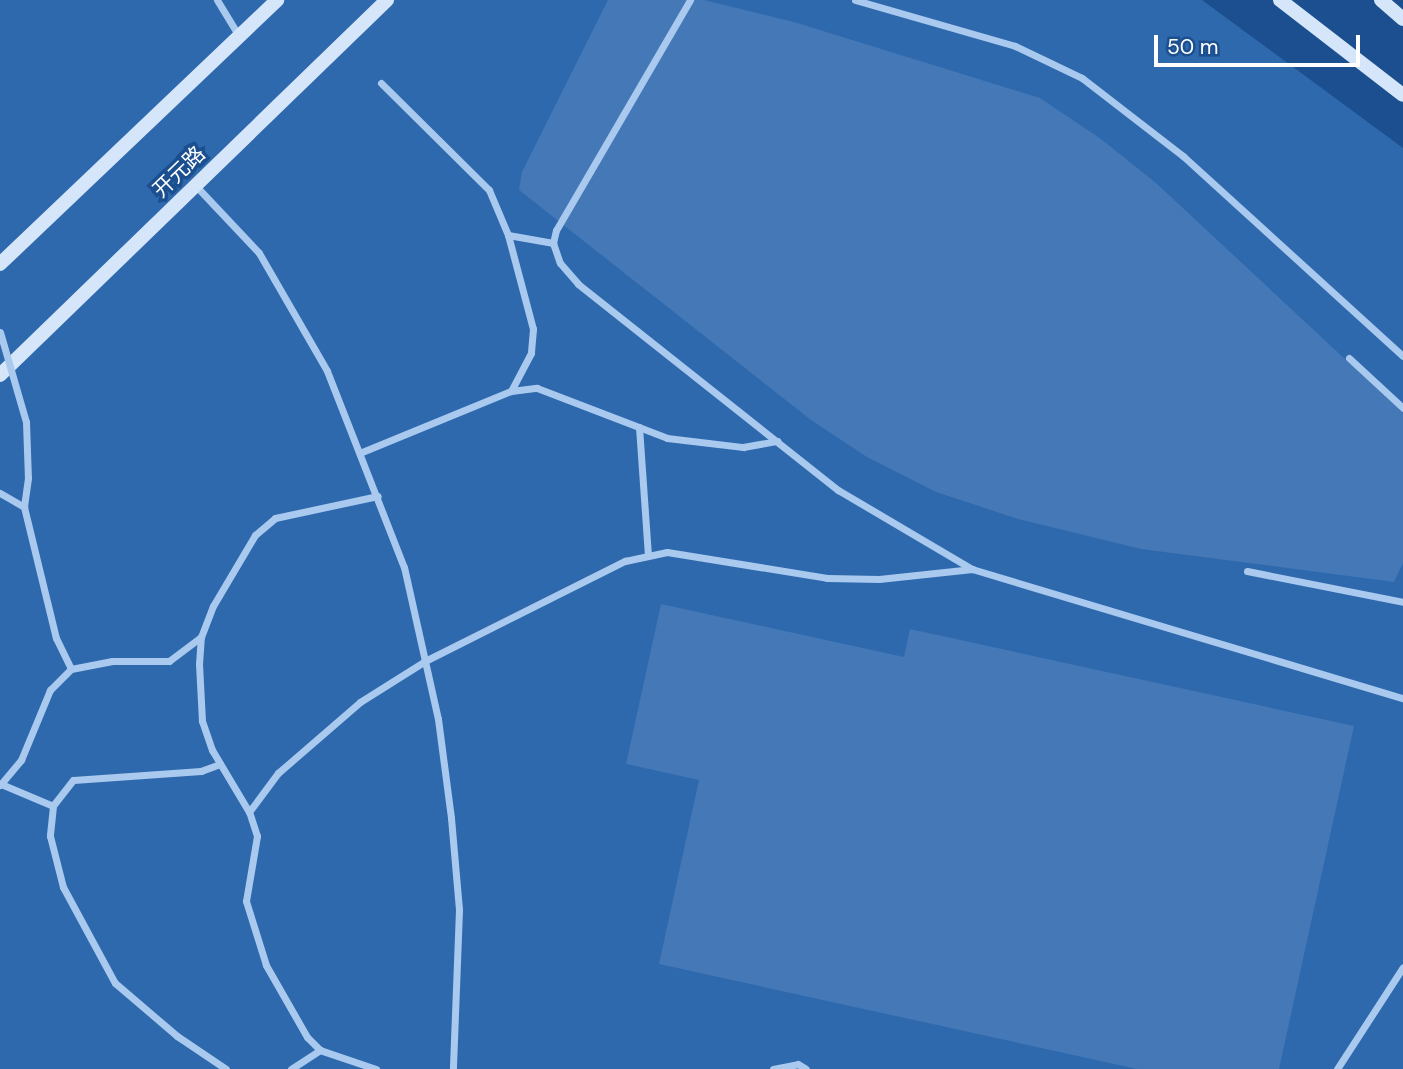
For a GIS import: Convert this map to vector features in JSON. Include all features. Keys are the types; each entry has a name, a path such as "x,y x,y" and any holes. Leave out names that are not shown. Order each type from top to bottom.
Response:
{"main road":[{"path":"0,264 276,0"},
{"name":"开元路","path":"0,375 387,0"},
{"path":"1280,0 1403,95"},
{"path":"1381,0 1403,19"}],"street":[{"path":"217,0 239,36"},
{"path":"690,0 556,230 554,243 560,263 578,284 838,490 972,569 1403,698"},
{"path":"855,0 1015,46 1082,78 1183,156 1403,356"},
{"path":"381,83 489,190 508,234 534,329 531,353 512,391"},
{"path":"195,185 259,253 327,371 362,452 404,567 425,661 451,818 459,910 453,1069"},
{"path":"508,234 554,243"},
{"path":"0,332 26,422 29,478 24,507 56,638 71,669"},
{"path":"1349,358 1403,408"},
{"path":"362,452 512,391 537,388 639,427 705,446 743,447 777,441"},
{"path":"639,427 648,556"},
{"path":"0,494 24,507"},
{"path":"53,806 1,784 21,760 50,690 71,669 112,661 169,661 185,654 201,637 239,559 255,535 275,519 378,496"},
{"path":"249,812 278,773 360,702 425,661 625,561 667,552 827,578 879,579 972,569"},
{"path":"1247,570 1403,602"},
{"path":"201,637 202,721 220,764 249,812 257,836 246,901 252,925 287,1005 320,1050 376,1069"},
{"path":"220,764 201,771 73,780 53,806 50,836 63,887 115,983 168,1029 226,1069"},
{"path":"1337,1069 1403,967"},
{"path":"290,1069 320,1050"},
{"path":"773,1069 798,1064 806,1069"}],"shaded area":[{"path":"0,0 1202,0 1403,148 1403,1069 0,1069"}],"building":[{"path":"608,0 704,0 794,22 1040,98 1101,139 1156,183 1403,413 1403,563 1394,582 1141,549 1018,519 936,492 867,457 811,420 519,190 522,172"},
{"path":"661,604 904,657 910,629 1354,726 1279,1069 1137,1069 659,964 699,780 626,764"}]}
